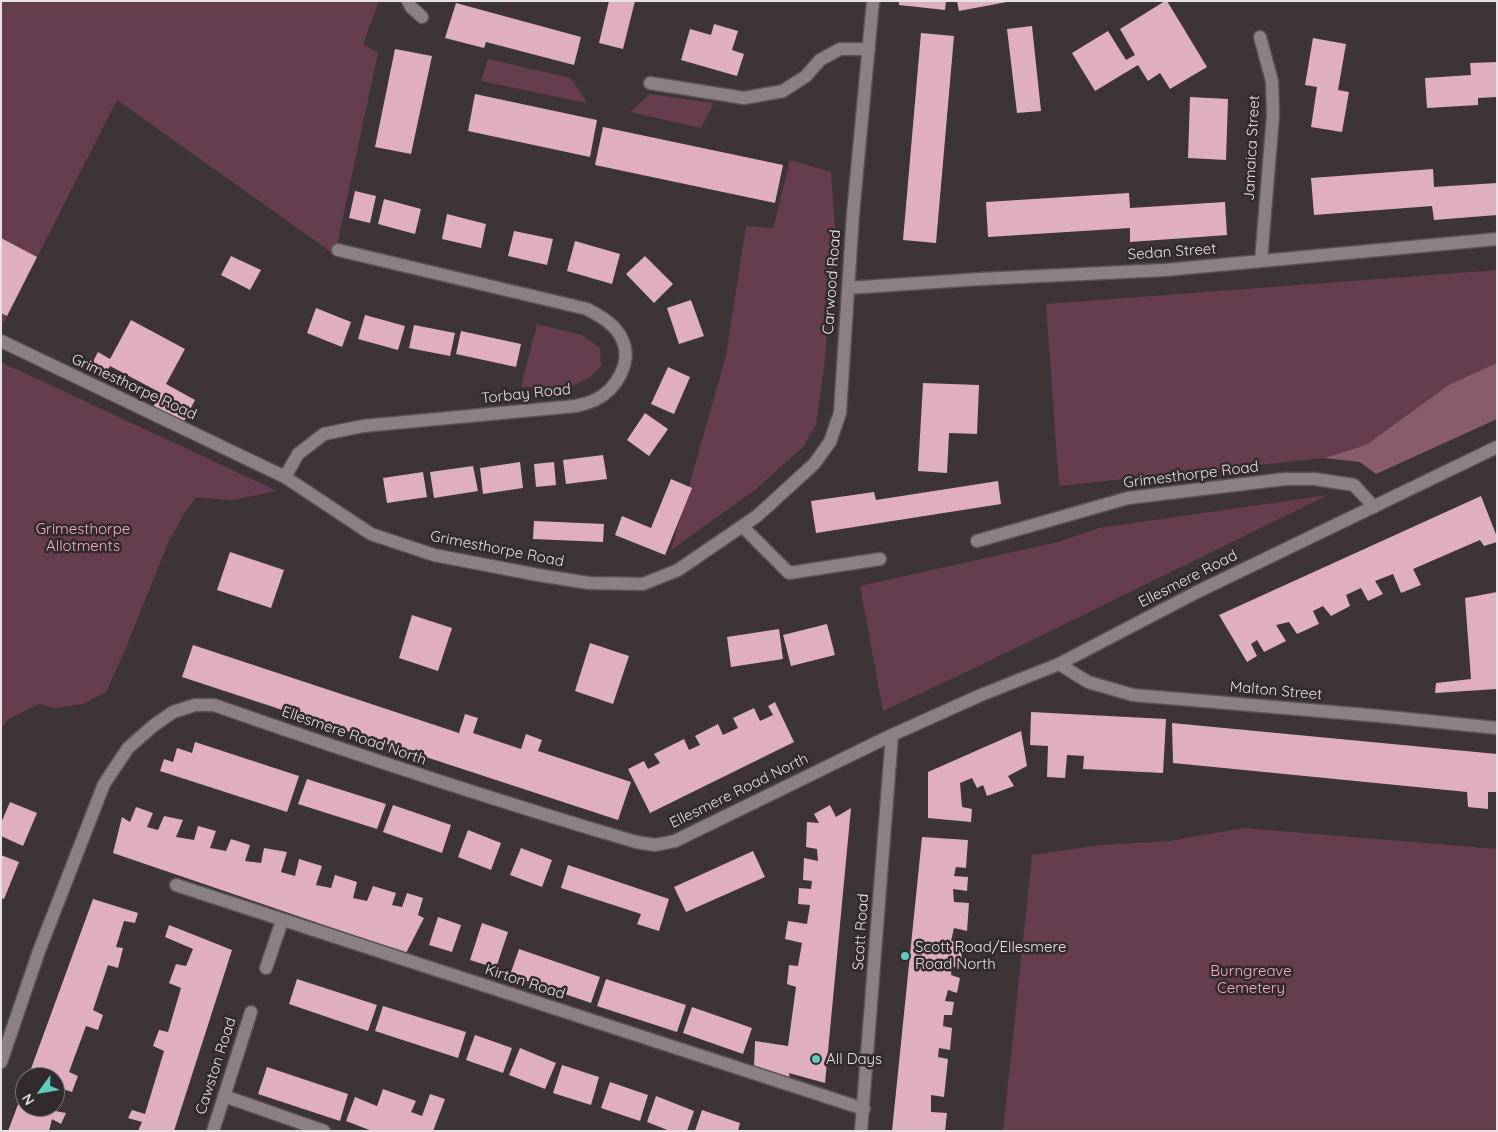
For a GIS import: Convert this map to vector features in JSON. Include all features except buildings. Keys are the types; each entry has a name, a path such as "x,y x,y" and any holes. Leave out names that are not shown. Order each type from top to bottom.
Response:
{"street":[{"path":"408,1 422,18"},
{"name":"Carwood Road","path":"742,526 757,516 814,464 830,442 840,413 853,214 873,1"},
{"name":"Jamaica Street","path":"1260,37 1272,81 1273,115 1261,261"},
{"path":"650,83 744,98 783,91 806,76 820,60 840,50 869,49"},
{"name":"Sedan Street","path":"848,288 1164,270 1497,239"},
{"name":"Torbay Road","path":"286,478 298,454 324,434 363,426 576,406 595,400 607,392 617,381 624,367 623,339 602,316 587,309 338,250"},
{"name":"Grimesthorpe Road","path":"1,341 286,478 371,534 434,555 589,583 643,584 678,570 742,526"},
{"name":"Ellesmere Road","path":"892,735 981,695 1059,664 1197,592 1497,447"},
{"name":"Grimesthorpe Road","path":"977,541 1128,498 1285,479 1315,479 1354,485 1374,507"},
{"path":"742,526 789,573 880,559"},
{"name":"Malton Street","path":"1059,664 1088,682 1133,696 1379,716 1497,728"},
{"name":"Ellesmere Road North","path":"1,1062 39,951 104,784 128,748 153,726 173,712 195,705 214,705 513,806 636,842 655,845 675,841 892,735"},
{"name":"Scott Road","path":"862,1131 892,735"},
{"name":"Kirton Road","path":"176,885 864,1110"},
{"path":"266,968 282,921"},
{"name":"Cawston Road","path":"213,1131 251,1012"},
{"path":"224,1096 324,1131"}],"green space":[{"path":"1,1 379,1 363,44 378,53 335,255 117,100 1,328"},
{"path":"488,59 571,78 587,103 481,81"},
{"path":"650,94 714,103 701,128 630,112"},
{"path":"790,160 831,172 835,228 825,360 816,425 803,447 756,489 671,550 726,355 746,226 773,228"},
{"path":"1497,270 1497,363 1450,384 1366,445 1324,458 1059,486 1046,304"},
{"path":"537,324 582,335 600,348 601,366 589,378 572,386 521,387"},
{"name":"Grimesthorpe Allotments","path":"1,362 277,491 232,500 191,497 196,498 185,512 169,541 106,692 83,704 55,708 39,704 8,719 1,729"},
{"path":"1328,495 883,711 860,586 1058,542 1099,528"},
{"name":"Burngreave Cemetery","path":"1244,828 1497,849 1497,1131 1003,1131 1032,855 1101,845 1169,841"}],"shaded area":[{"path":"1497,363 1497,419 1376,474 1360,462 1324,458 1366,445 1450,384"}],"place":[{"name":"Scott Road/Ellesmere Road North","path":"905,956"},
{"name":"All Days","path":"816,1059"}]}
